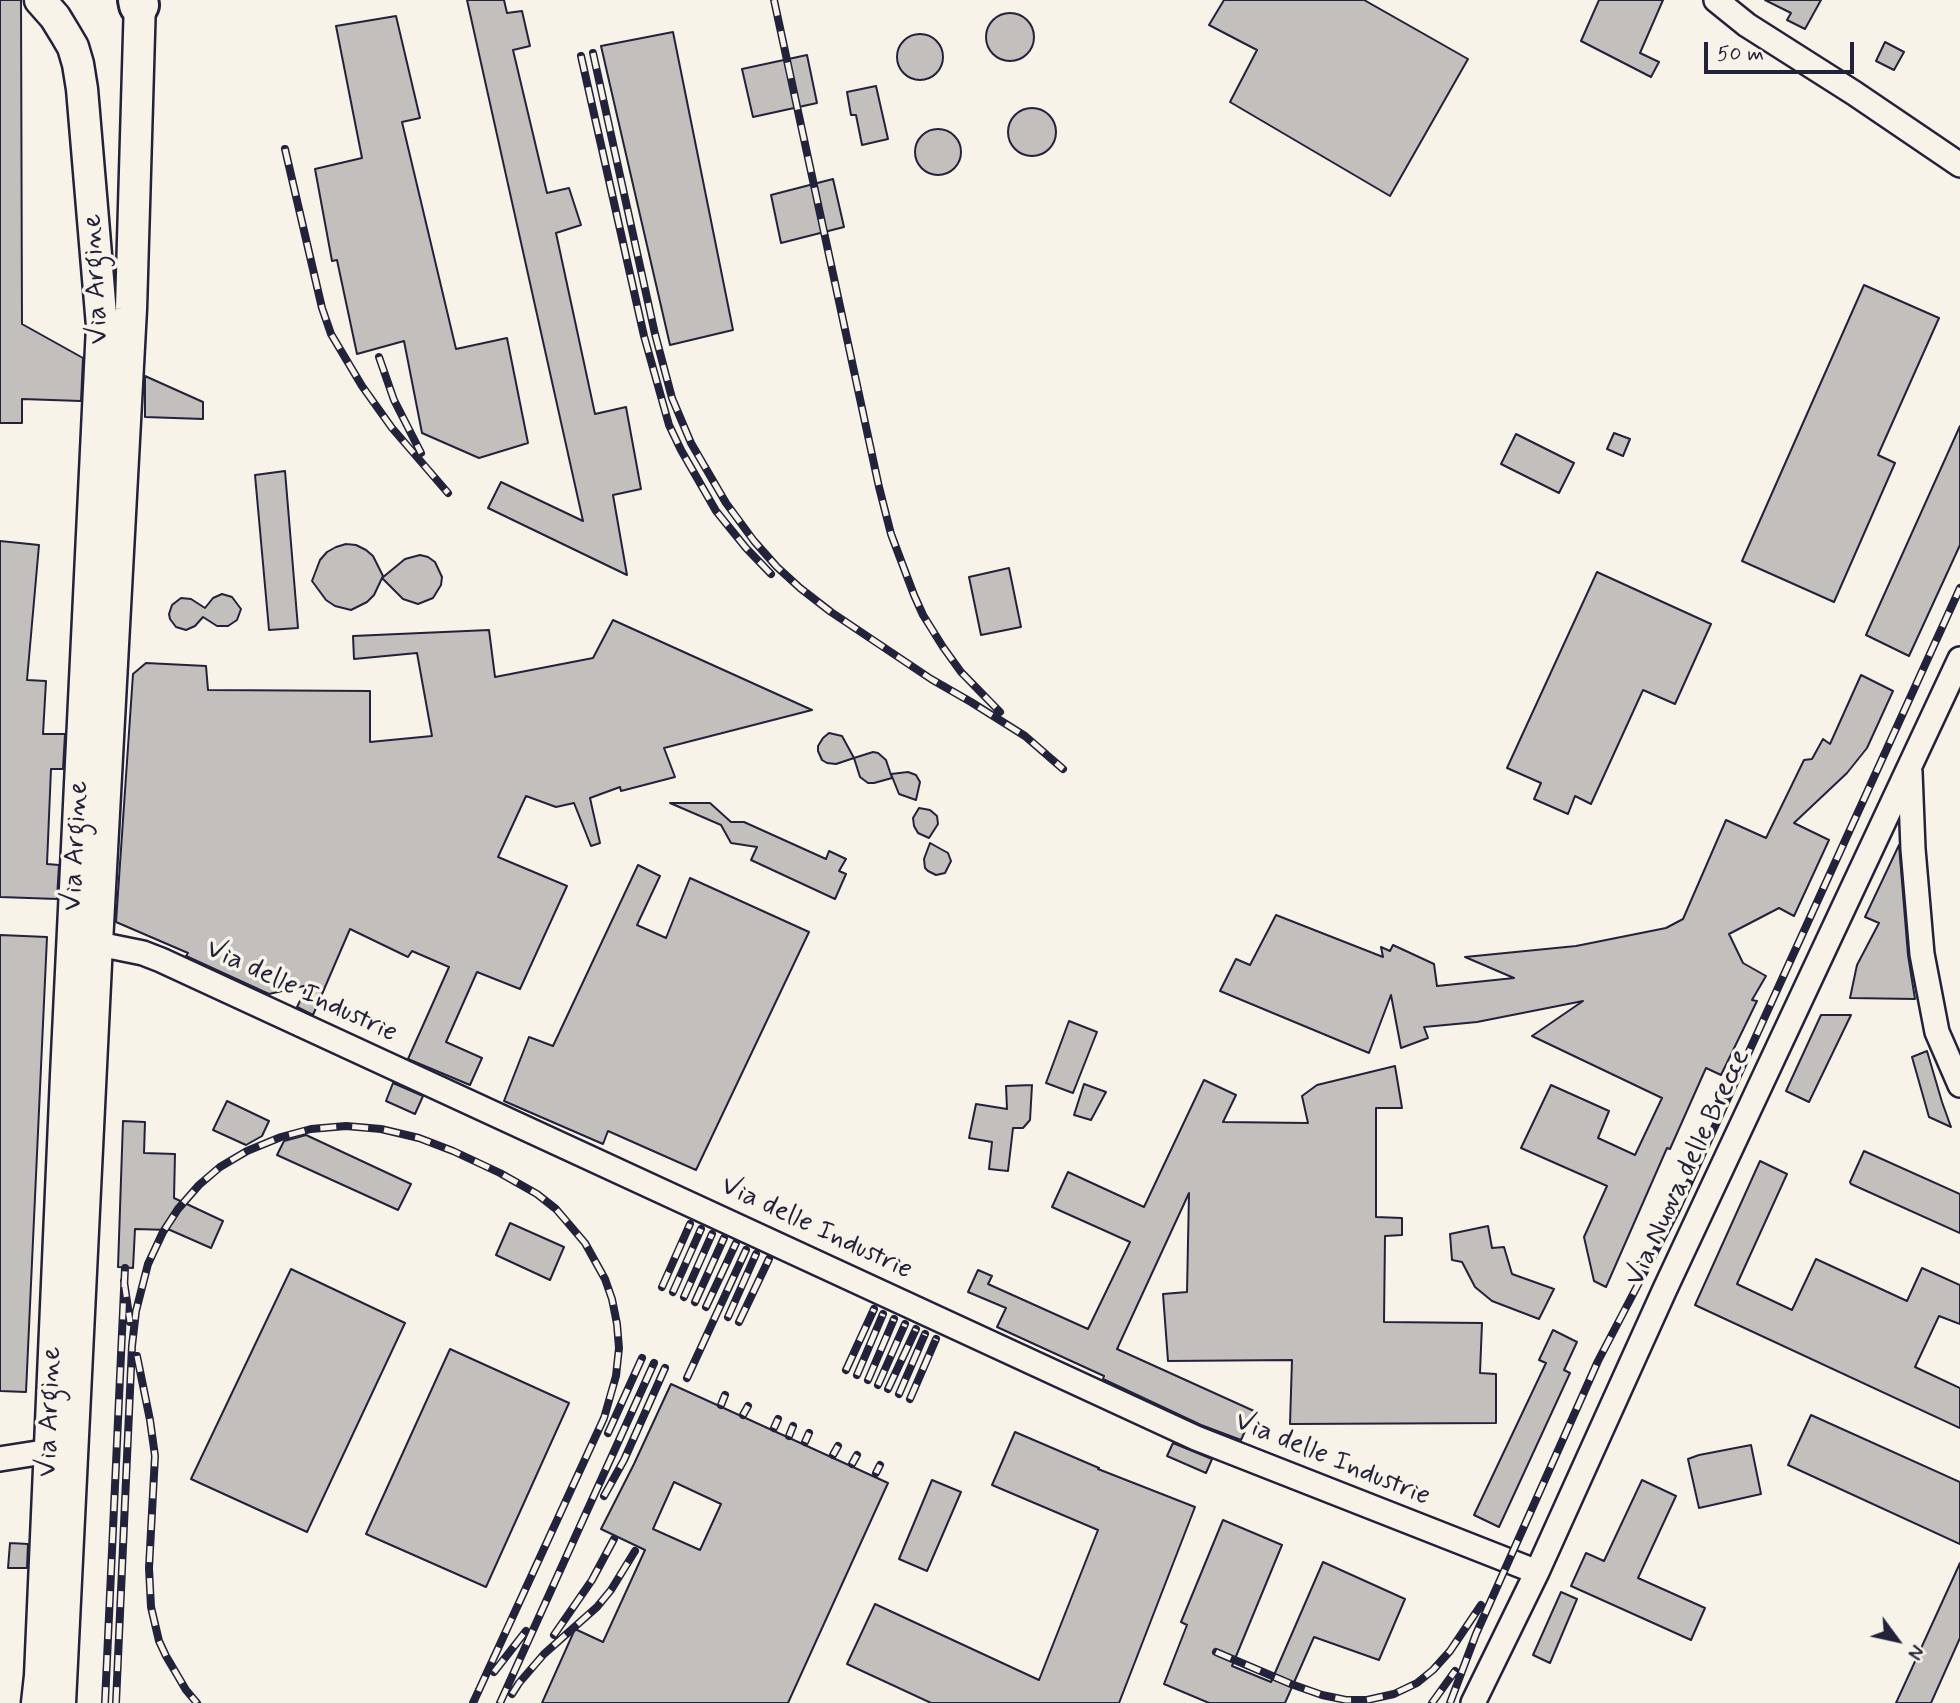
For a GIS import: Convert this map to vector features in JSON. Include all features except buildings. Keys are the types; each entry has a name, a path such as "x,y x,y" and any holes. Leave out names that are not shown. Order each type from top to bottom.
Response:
{"street":[{"name":"Via Argine","path":"40,0 55,17 73,47 82,89 102,326 85,941 61,1450 60,1703"},
{"path":"1716,0 1746,25 1854,93 1960,165"},
{"name":"Via Argine","path":"85,941 130,321 139,2"},
{"name":"Via Nuova delle Brecce","path":"1473,1703 1960,659"},
{"path":"1909,769 1922,954 1937,1032 1960,1085"},
{"name":"Via delle Industrie","path":"85,941 143,953 162,960 1196,1437 1536,1572"},
{"name":"Via Argine","path":"37,1703 61,1450"},
{"path":"0,1459 61,1450"}],"railway":[{"path":"774,0 891,534 923,615 961,672 1000,712"},
{"path":"593,53 655,334 672,398 691,443 726,503 754,541 800,588 931,679 1025,736 1063,769"},
{"path":"581,56 644,336 669,425 716,511 771,574"},
{"path":"285,149 322,308 331,334 362,386 392,428 448,493"},
{"path":"379,357 394,400 421,453"},
{"path":"1450,1703 1476,1634 1598,1361 1676,1212 1960,588"},
{"path":"116,1703 132,1346 136,1311 148,1264 163,1232 178,1209 199,1185 220,1167 247,1151 281,1137 311,1129 346,1126 381,1129 419,1138 500,1173 537,1194 556,1209 585,1243 605,1279 612,1299 619,1348 616,1376 604,1418 473,1703"},
{"path":"662,1287 690,1224"},
{"path":"673,1292 701,1229"},
{"path":"684,1297 712,1234"},
{"path":"695,1302 724,1238"},
{"path":"706,1307 736,1243"},
{"path":"687,1378 746,1250"},
{"path":"728,1317 756,1254"},
{"path":"739,1322 769,1259"},
{"path":"105,1703 125,1268"},
{"path":"124,1281 130,1322"},
{"path":"846,1370 874,1309"},
{"path":"857,1375 883,1314"},
{"path":"868,1380 894,1319"},
{"path":"878,1385 905,1324"},
{"path":"888,1389 916,1329"},
{"path":"899,1394 925,1334"},
{"path":"910,1399 936,1339"},
{"path":"137,1356 155,1456 149,1568 151,1607 159,1641 166,1656 197,1703"},
{"path":"608,1433 642,1358"},
{"path":"500,1703 654,1363"},
{"path":"604,1496 624,1460 665,1368"},
{"path":"721,1405 725,1395"},
{"path":"743,1415 748,1406"},
{"path":"774,1428 778,1419"},
{"path":"789,1436 793,1426"},
{"path":"805,1442 809,1433"},
{"path":"833,1455 838,1446"},
{"path":"852,1464 857,1455"},
{"path":"876,1473 880,1465"},
{"path":"554,1635 592,1580 614,1539"},
{"path":"512,1694 544,1654 597,1607 635,1551"},
{"path":"1216,1652 1322,1695 1346,1700 1367,1700 1394,1694 1417,1683 1433,1670 1450,1651 1481,1605"},
{"path":"494,1672 526,1631"},
{"path":"1432,1703 1455,1671"}]}
